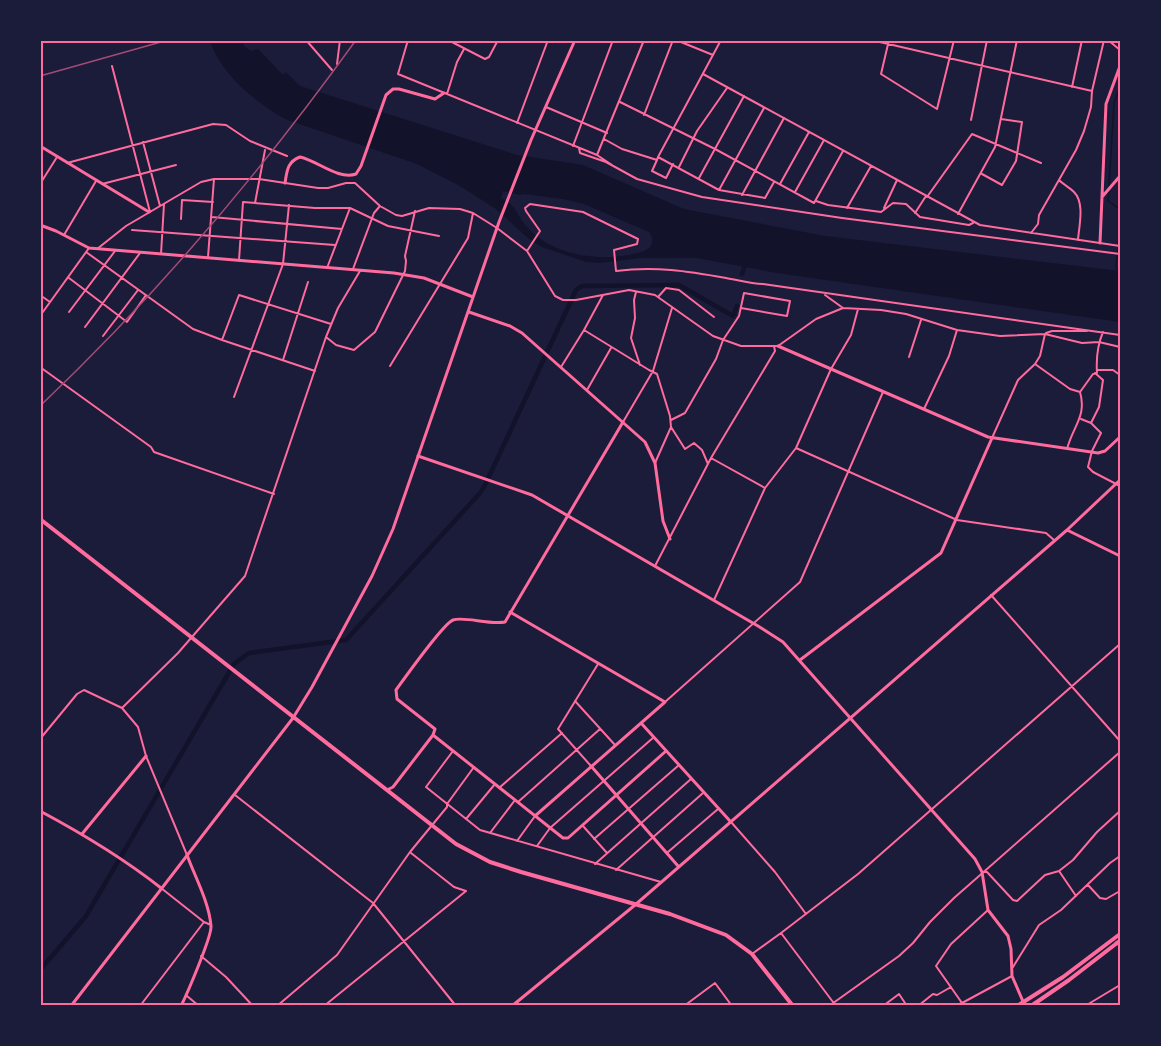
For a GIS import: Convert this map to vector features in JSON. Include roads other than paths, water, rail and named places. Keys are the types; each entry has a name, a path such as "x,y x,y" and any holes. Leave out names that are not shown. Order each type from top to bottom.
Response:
{"main road":[{"path":"40,519 456,844 490,862 705,926 726,935 752,954 793,1005"},
{"path":"1017,1005 1024,1004 1120,934"},
{"path":"1030,1005 1069,980 1119,942"}],"street":[{"path":"306,40 332,70"},
{"path":"337,64 340,40"},
{"path":"408,40 398,74 597,154 636,179 675,191 748,205 1120,255"},
{"path":"448,40 485,59 489,57 498,40"},
{"path":"518,123 548,40"},
{"path":"71,1005 293,718 328,659 372,576 418,456 499,222 531,140 575,40"},
{"path":"573,146 613,40"},
{"path":"597,154 644,40"},
{"path":"644,115 675,40 712,55"},
{"path":"673,164 666,178 652,171 721,40"},
{"path":"871,40 888,42 950,60 1092,91"},
{"path":"888,42 881,74 937,109 954,40"},
{"path":"971,120 987,40"},
{"path":"958,214 996,144 1017,40"},
{"path":"1072,87 1082,40"},
{"path":"1031,233 1038,224 1039,215 1084,131 1106,40 1120,50"},
{"path":"285,183 290,163 300,157 343,175 356,174 361,166 385,98 393,89 435,99 446,94 464,49"},
{"path":"112,66 149,212"},
{"path":"1100,243 1106,104 1120,66"},
{"path":"703,74 980,225 1120,246"},
{"path":"679,168 693,138 728,87"},
{"path":"699,179 744,96"},
{"path":"620,102 715,149 814,203 816,201 828,205 881,212 893,203 906,204 920,217 969,225 974,222"},
{"path":"546,107 607,133"},
{"path":"719,190 764,107"},
{"path":"742,195 784,118"},
{"path":"980,173 1002,185 1016,161 1022,122 1001,119"},
{"path":"68,163 213,124 226,125 250,141 287,156"},
{"path":"780,184 809,132"},
{"path":"915,213 972,134 1041,163"},
{"path":"604,139 622,149 673,164 719,190 765,198 775,182"},
{"path":"795,192 824,140"},
{"path":"143,142 160,206"},
{"path":"40,146 149,212"},
{"path":"255,203 266,148"},
{"path":"579,148 580,153 613,166"},
{"path":"816,201 844,151"},
{"path":"40,184 57,156"},
{"path":"102,184 176,165"},
{"path":"847,208 871,166"},
{"path":"1101,199 1120,177"},
{"path":"97,249 126,226 201,182 214,179 259,178 318,189 355,183 380,206 402,216 416,211 443,208 460,209 473,213 527,251 555,296 566,301 629,290 658,297 723,340 741,346 776,346 992,438 1091,453 1105,451 1120,437"},
{"path":"208,257 214,179"},
{"path":"64,235 96,180"},
{"path":"884,209 897,180"},
{"path":"1059,180 1067,189 1074,192 1081,204 1078,240"},
{"path":"181,219 182,200 213,202"},
{"path":"239,260 243,202 350,208 388,226 439,236"},
{"path":"161,254 164,204"},
{"path":"527,251 540,231 526,211 525,208 530,204 583,212 638,239 638,243 634,245 614,250 616,271 664,268 752,284 1120,335"},
{"path":"234,397 283,264 289,205"},
{"path":"353,271 372,219 380,206"},
{"path":"327,268 350,208"},
{"path":"326,337 336,345 354,350 375,332 403,274 416,211"},
{"path":"390,366 468,238 473,213"},
{"path":"212,217 342,229"},
{"path":"40,225 64,235 88,250 104,265 193,329 315,371"},
{"path":"132,230 335,245"},
{"path":"41,315 88,250 97,249 403,274 424,278 473,297"},
{"path":"69,312 115,251"},
{"path":"85,327 140,253"},
{"path":"122,708 192,637 245,576 326,337 360,271"},
{"path":"69,278 127,322 146,296"},
{"path":"282,360 308,282"},
{"path":"658,297 666,288 679,290 714,316"},
{"path":"103,336 138,290"},
{"path":"636,291 635,318 631,338 640,364"},
{"path":"671,420 685,413 716,359 723,340 739,316 744,293 790,301 787,316 741,308"},
{"path":"823,294 843,308"},
{"path":"40,295 51,302"},
{"path":"222,340 239,295 331,324"},
{"path":"561,367 603,295"},
{"path":"386,790 393,787 433,735 435,729 397,699 396,690 422,655 454,620 496,624 505,621 653,371 672,308"},
{"path":"655,566 711,458 776,346 816,319 843,308 890,311 957,330 1000,336 1045,334 1082,343 1099,342 1120,347"},
{"path":"714,600 765,489 796,448 831,369 850,335 858,309"},
{"path":"469,312 510,326 522,333 645,442 655,463 663,521 670,539"},
{"path":"909,357 921,320"},
{"path":"584,330 657,374 672,427 686,449 694,443 702,450 708,464"},
{"path":"924,409 949,356 957,330"},
{"path":"1045,334 1052,331 1084,333 1090,331"},
{"path":"1067,449 1071,434 1081,419 1080,392 1096,372 1096,357 1103,332"},
{"path":"800,660 941,553 1018,380 1040,356 1045,334"},
{"path":"587,390 612,347"},
{"path":"1035,364 1070,389 1080,392"},
{"path":"40,367 151,447 154,452 274,494"},
{"path":"1096,372 1113,370 1120,375"},
{"path":"1091,423 1099,407 1103,380 1096,372"},
{"path":"517,841 535,816 800,582 884,392"},
{"path":"1081,419 1091,423 1101,433 1091,453 1088,467 1118,485"},
{"path":"655,463 672,427"},
{"path":"796,448 957,520 1046,533 1055,540"},
{"path":"418,456 532,495 783,642 975,860 982,873 988,910 1008,936 1013,967 1012,976 1024,1004"},
{"path":"711,458 765,489"},
{"path":"512,1005 635,905 1067,530 1118,485 1120,480"},
{"path":"1067,530 1120,556"},
{"path":"991,595 1120,741"},
{"path":"510,612 664,702"},
{"path":"752,954 858,874 1120,644"},
{"path":"598,664 558,729 678,866"},
{"path":"40,739 77,694 84,690 122,708 138,727 146,756 187,855 211,925 210,939 180,1005"},
{"path":"575,701 615,745"},
{"path":"641,723 775,872 806,914"},
{"path":"490,833 516,801 600,729"},
{"path":"499,788 562,733"},
{"path":"433,735 563,838 568,838 666,751"},
{"path":"537,846 550,828 654,737"},
{"path":"453,751 426,787 480,830 661,882"},
{"path":"829,1005 835,1004 906,949 930,922 982,873 1120,753"},
{"path":"82,834 146,756"},
{"path":"594,838 679,765"},
{"path":"278,1005 337,955 474,767"},
{"path":"595,864 691,779"},
{"path":"466,819 495,784"},
{"path":"616,870 703,793"},
{"path":"235,795 373,903 456,1005"},
{"path":"667,853 718,809"},
{"path":"40,811 129,863 204,922 211,925"},
{"path":"982,873 987,872 1013,900 1017,901 1045,875 1059,871 1073,860 1097,832 1120,811"},
{"path":"583,825 607,853"},
{"path":"324,1005 466,891 454,887 410,852"},
{"path":"1013,967 1039,925 1076,896 1120,856"},
{"path":"1059,871 1076,896"},
{"path":"1088,885 1100,898 1106,899 1120,891"},
{"path":"962,1003 936,966 951,944 988,910"},
{"path":"140,1005 204,922"},
{"path":"781,933 835,1004"},
{"path":"201,956 226,977 253,1005"},
{"path":"954,1005 1012,976"},
{"path":"684,1005 715,982 732,1005"},
{"path":"1085,1005 1120,985"},
{"path":"918,1005 933,994 937,995 951,987"},
{"path":"883,1005 898,994 907,1005"},
{"path":"186,995 199,1005"},
{"path":"285,1000 289,1005"}],"waterway":[{"path":"1109,186 1114,103 1120,87"},
{"path":"1109,191 1108,201 1120,209"},
{"path":"1117,271 1120,230"},
{"path":"742,274 746,262"},
{"path":"40,970 86,916 234,664 249,653 346,640 481,492 576,290 582,286 679,285 733,316 737,306"}],"railway":[{"path":"40,76 168,40"},
{"path":"40,406 126,320 207,231 283,137 356,40"}]}
